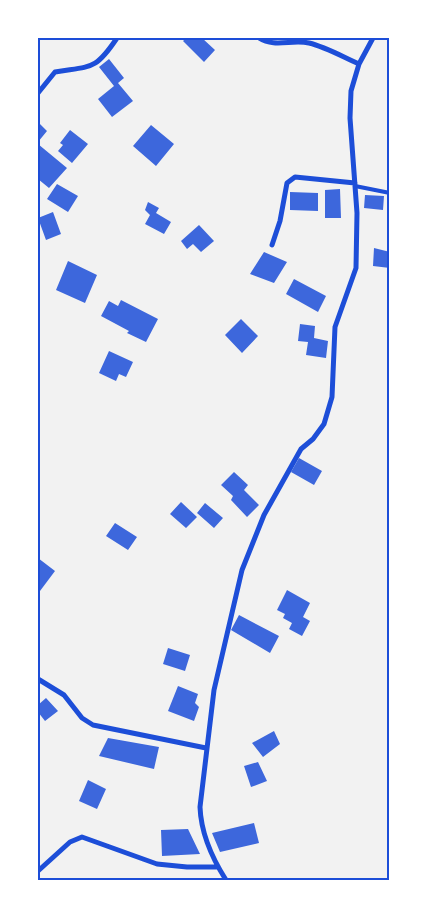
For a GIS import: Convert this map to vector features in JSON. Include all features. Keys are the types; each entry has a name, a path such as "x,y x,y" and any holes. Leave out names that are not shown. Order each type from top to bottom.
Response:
{"street":[{"path":"38,93 55,72 86,69 102,58 117,38"},
{"path":"260,38 275,43 306,42 314,44 359,64"},
{"path":"226,880 217,867 201,823 200,807 214,690 242,570 264,515 301,449 313,439 324,424 332,397 335,327 356,268 355,184 350,118 352,82 373,38"},
{"path":"272,245 280,221 287,184 295,177 355,184"},
{"path":"38,679 64,695 82,718 92,725 206,748"},
{"path":"38,871 70,842 82,837 157,864 217,867"}],"lane":[{"path":"355,184 390,193"}],"building":[{"path":"186,38 202,38 215,50 204,62 183,41"},
{"path":"109,59 124,78 118,83 133,101 112,117 98,99 114,86 99,67"},
{"path":"38,122 47,131 38,142"},
{"path":"151,125 174,144 156,166 133,146"},
{"path":"70,130 88,144 72,163 58,151 63,145 60,143"},
{"path":"38,144 67,168 49,188 38,179"},
{"path":"57,184 78,196 68,212 47,199"},
{"path":"340,189 341,218 325,218 325,190"},
{"path":"290,192 318,193 318,211 290,210"},
{"path":"365,195 384,196 383,210 364,208"},
{"path":"148,202 159,208 156,213 171,222 164,234 145,224 150,215 145,210"},
{"path":"53,212 61,234 46,240 38,218"},
{"path":"199,225 214,241 201,252 193,244 187,249 181,241"},
{"path":"374,248 390,252 390,268 373,266"},
{"path":"264,252 287,262 274,283 250,274"},
{"path":"68,261 97,275 85,303 56,290"},
{"path":"294,279 326,296 318,312 286,294"},
{"path":"121,300 158,319 146,342 127,333 129,331 101,316 109,301 118,306"},
{"path":"241,319 258,336 242,353 225,335"},
{"path":"300,324 315,326 314,338 328,341 326,358 306,355 308,342 298,341"},
{"path":"109,351 133,362 126,377 119,374 116,381 99,373"},
{"path":"299,458 322,471 314,485 291,472"},
{"path":"234,472 248,485 244,490 259,505 247,517 231,500 233,496 221,485"},
{"path":"181,502 197,517 186,528 170,514"},
{"path":"205,503 223,518 214,528 197,513"},
{"path":"115,523 137,537 128,550 106,536"},
{"path":"38,558 55,571 40,591 38,590"},
{"path":"287,590 310,603 303,617 310,621 302,636 289,629 292,623 283,618 285,614 277,610"},
{"path":"239,615 279,636 270,653 231,630"},
{"path":"168,648 190,655 185,671 163,664"},
{"path":"178,686 198,694 195,703 199,707 194,721 168,711"},
{"path":"46,698 58,711 45,721 38,712 38,705"},
{"path":"274,731 280,744 263,757 252,743"},
{"path":"108,738 159,747 154,769 99,756"},
{"path":"258,762 267,781 251,787 244,766"},
{"path":"88,780 106,789 97,809 79,801"},
{"path":"254,823 259,843 220,852 212,833"},
{"path":"188,829 200,854 162,856 161,830"}]}
